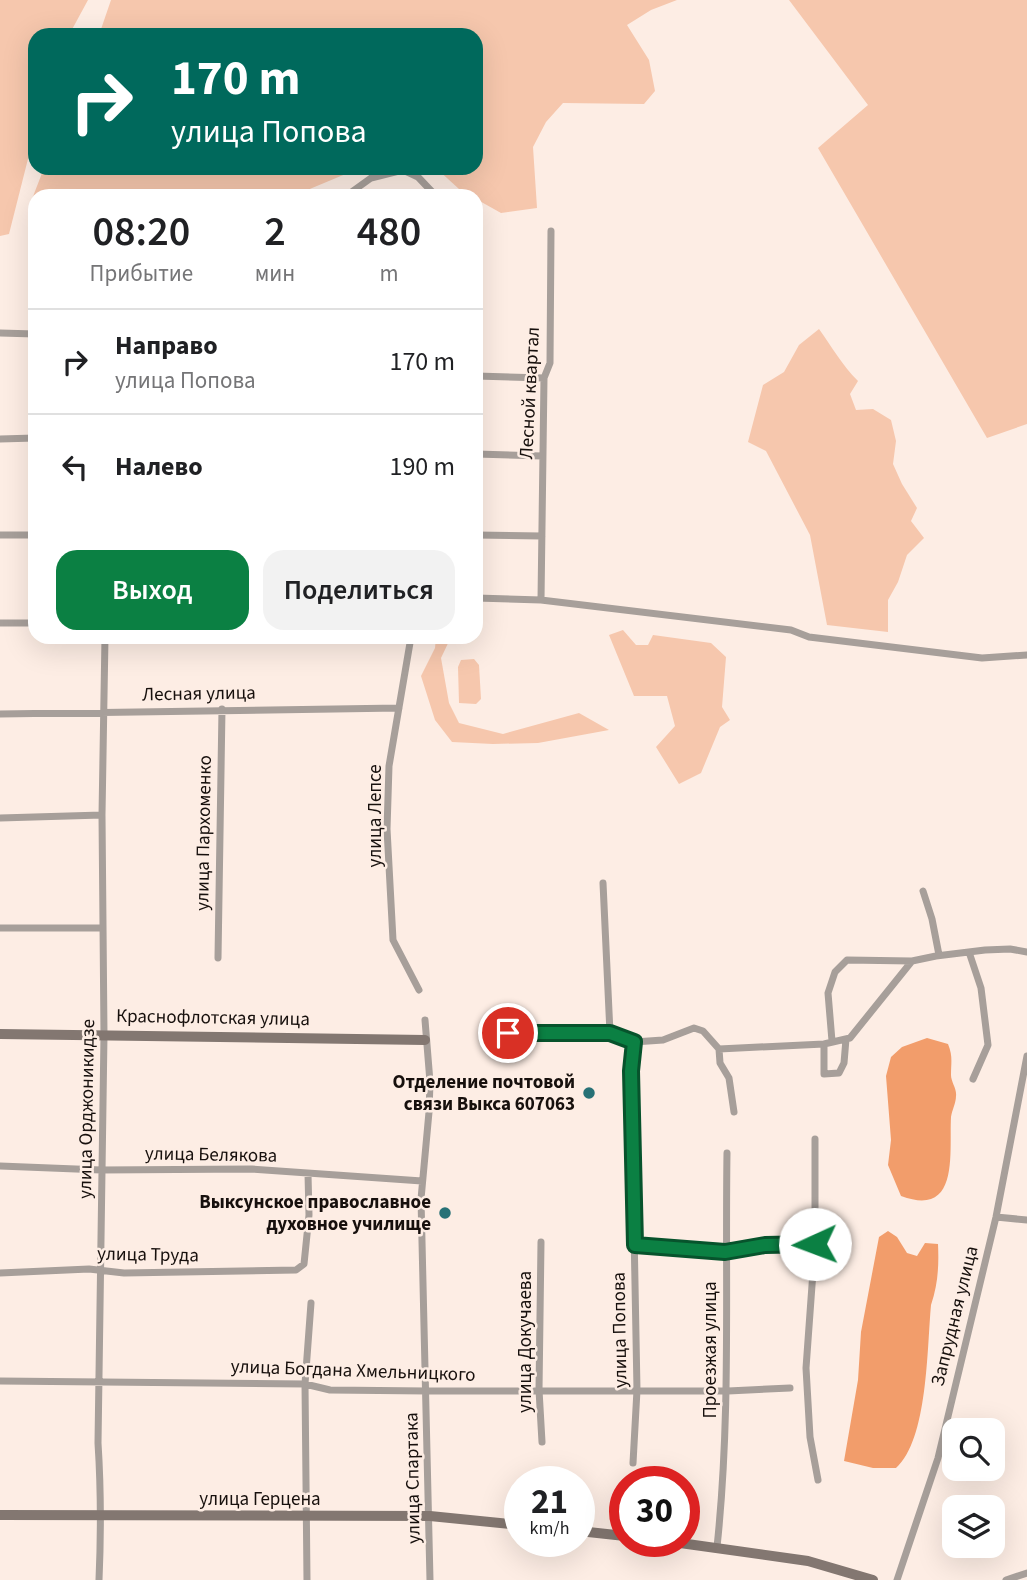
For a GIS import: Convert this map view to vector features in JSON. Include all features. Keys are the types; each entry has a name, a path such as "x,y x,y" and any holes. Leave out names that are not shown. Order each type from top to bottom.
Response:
{"street":[{"path":"356,189 371,178 383,175"},
{"path":"414,175 429,189"},
{"name":"Лесной квартал","path":"541,600 544,377 550,363 551,231"},
{"path":"0,333 28,334"},
{"path":"483,376 544,377"},
{"path":"0,439 28,438"},
{"path":"483,454 542,456"},
{"path":"0,535 28,535"},
{"path":"483,535 541,536"},
{"path":"483,598 541,600 790,630 809,637 982,658 1027,655"},
{"path":"0,623 28,623"},
{"name":"улица Орджоникидзе","path":"99,1580 99,1516 102,1500 98,1443 104,1035 102,815 105,644"},
{"name":"улица Лепсе","path":"410,644 389,766 387,794 393,940 419,990"},
{"name":"Лесная улица","path":"0,714 398,708"},
{"name":"улица Пархоменко","path":"218,958 222,709"},
{"path":"0,818 102,815"},
{"path":"603,883 610,1033"},
{"path":"923,891 939,955"},
{"path":"0,928 102,928"},
{"path":"846,1039 844,1063 839,1073 824,1074 828,1043 828,993 835,972 848,960 912,961 970,952 1010,949 1027,952"},
{"path":"970,952 981,988 988,1045 973,1079"},
{"path":"719,1049 828,1043 850,1038 912,961"},
{"path":"425,1020 425,1040"},
{"path":"508,1033 610,1033 634,1042 663,1040 694,1028 703,1031 719,1049 720,1063 729,1078 734,1112"},
{"name":"Краснофлотская улица","path":"0,1034 425,1040"},
{"name":"улица Спартака","path":"425,1040 429,1092 422,1181 430,1580"},
{"name":"улица Попова","path":"633,1463 637,1390 631,1071 634,1042"},
{"name":"Запрудная улица","path":"897,1580 938,1458 996,1217 1027,1056"},
{"path":"815,1139 815,1244 806,1368 810,1437 818,1480"},
{"name":"Проезжая улица","path":"717,1547 723,1496 728,1391 725,1252 727,1153"},
{"name":"улица Белякова","path":"0,1166 101,1170 253,1169 422,1181"},
{"name":"улица Труда","path":"0,1273 296,1270 304,1264 309,1215 308,1174"},
{"path":"996,1217 1027,1220"},
{"name":"улица Докучаева","path":"541,1242 539,1390 542,1442"},
{"path":"635,1245 725,1252 765,1245 815,1244"},
{"path":"307,1580 305,1384 312,1303"},
{"name":"улица Богдана Хмельницкого","path":"0,1381 305,1384 330,1390 428,1391 728,1391 790,1388"},
{"name":"улица Герцена","path":"0,1515 430,1516 504,1523"},
{"path":"700,1545 808,1561 873,1580"},
{"path":"1006,1580 1027,1573"}],"shaded area":[{"path":"0,0 88,0 73,28 28,28 28,159 9,234 0,236"},
{"path":"111,0 677,0 651,10 627,25 649,60 655,91 644,104 563,103 546,122 533,147 537,208 501,213 483,203 483,189 459,189 444,175 483,175 483,28 101,28"},
{"path":"789,0 1027,0 1027,424 987,438 818,148 868,105"},
{"path":"41,175 343,175 310,189 36,189"},
{"path":"819,329 858,381 850,394 856,410 873,409 891,420 896,441 893,464 917,508 911,521 924,538 907,555 898,582 888,600 888,632 827,625 810,535 766,451 748,442 763,385 784,372 799,345"},
{"path":"623,630 636,645 648,645 653,635 711,643 726,657 722,707 730,720 720,727 701,773 679,784 656,747 675,726 667,696 634,696 609,635"},
{"path":"435,644 448,644 441,658 449,703 459,723 503,734 579,713 609,730 538,743 452,742 435,720 421,676"},
{"path":"474,659 479,665 481,699 476,704 459,703 458,667 461,660"},
{"path":"927,1038 948,1044 951,1078 956,1096 951,1117 947,1178 942,1190 933,1198 920,1200 901,1196 888,1165 891,1140 886,1076 891,1057 902,1047"},
{"path":"888,1231 897,1237 907,1253 917,1256 925,1243 938,1244 938,1267 931,1305 924,1392 914,1437 907,1455 896,1468 873,1468 844,1461 858,1380 861,1332 879,1237"}],"place":[{"name":"Отделение почтовой связи Выкса 607063","path":"589,1093"},
{"name":"Выксунское православное духовное училище","path":"445,1213"}],"route":[{"path":"508,1033 610,1033 634,1042 631,1071 635,1245 725,1252 765,1245 815,1244"}]}
